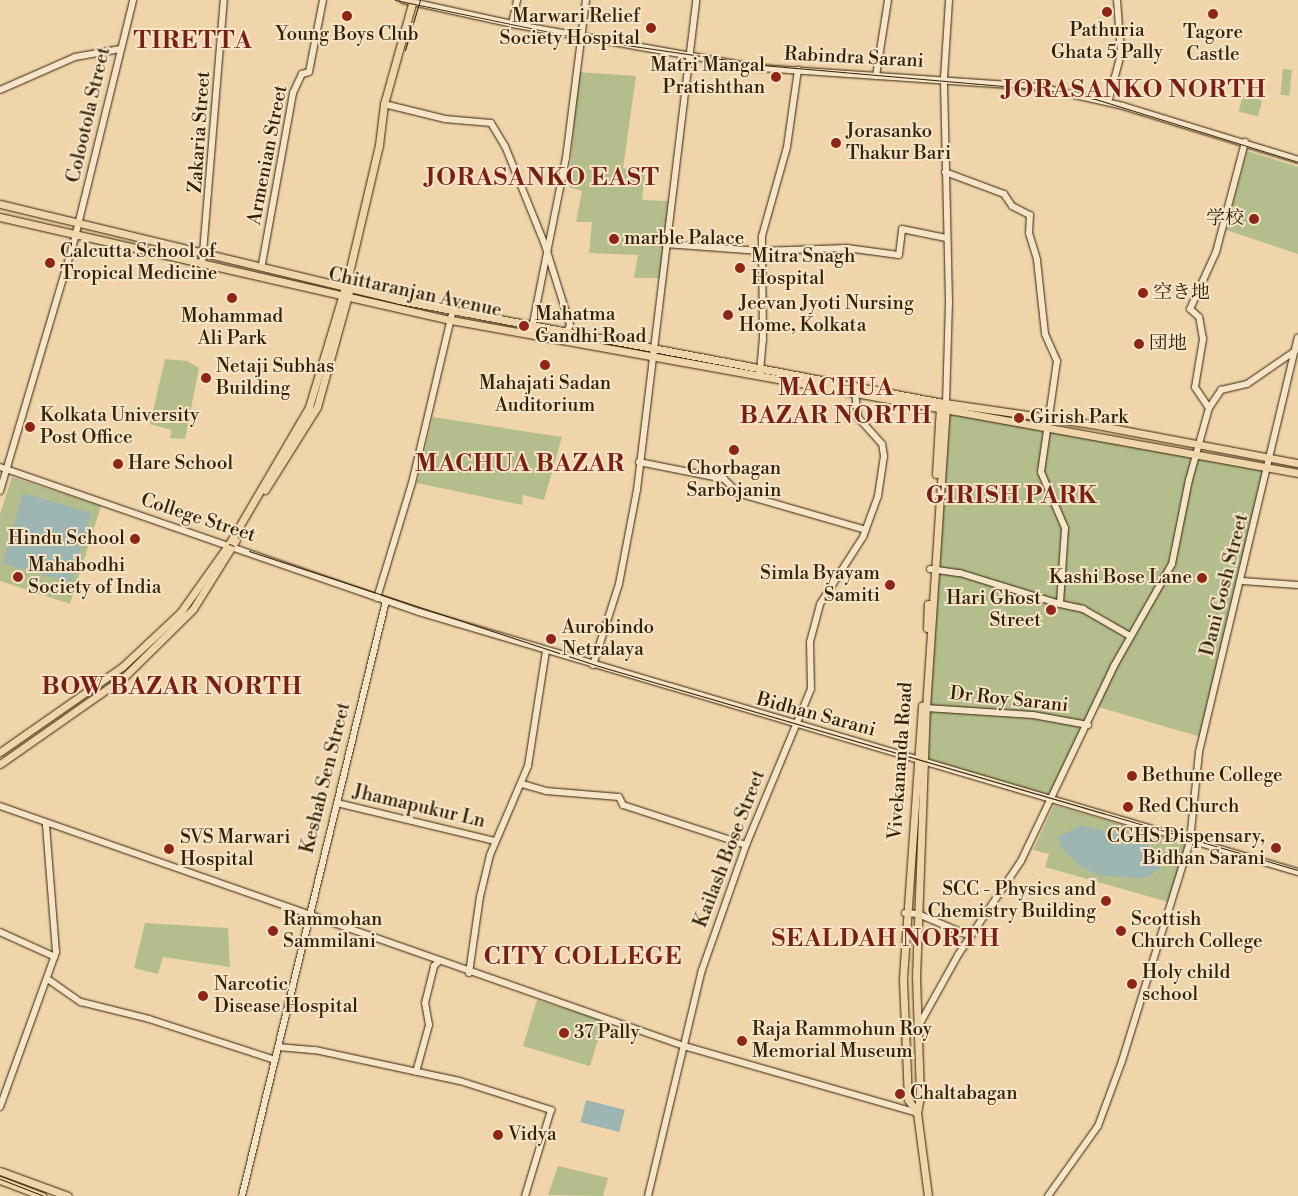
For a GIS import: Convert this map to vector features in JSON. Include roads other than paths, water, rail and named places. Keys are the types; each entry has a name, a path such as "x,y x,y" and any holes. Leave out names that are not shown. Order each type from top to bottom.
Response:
{"main road":[{"path":"0,764 123,678 193,610 309,407 320,380 349,290 348,277 378,145 384,104 413,1"},
{"path":"0,204 205,254 262,264 349,290 452,310 532,330"},
{"name":"Chittaranjan Avenue","path":"0,217 75,237 202,265 349,290 450,320 566,336 654,357 855,394 943,406 1298,473"},
{"path":"566,336 761,366 943,406 1050,417 1298,463"},
{"name":"Vivekananda Road","path":"928,1196 917,1113 920,1096 916,1031 918,914 922,758 943,406"},
{"path":"0,752 129,662 186,606 231,545"},
{"name":"Vivekananda Road","path":"917,1113 908,1099 905,1066 906,913 926,708 932,570"},
{"path":"0,1171 68,1196"},
{"path":"0,1180 42,1196"}],"street":[{"name":"Colootola Street","path":"0,492 79,224 133,0"},
{"name":"Zakaria Street","path":"202,265 205,254 224,0"},
{"name":"Armenian Street","path":"262,264 293,93 296,82 309,72 323,0"},
{"name":"Rabindra Sarani","path":"403,0 512,24 691,56 798,70 876,76 944,78 1039,87 1108,102 1245,142 1298,160"},
{"path":"512,24 517,0"},
{"path":"532,330 545,246 556,215 566,158 586,0"},
{"path":"593,665 619,584 639,462 655,349 666,244 691,56 696,0"},
{"path":"876,76 888,0"},
{"path":"943,406 949,302 946,238 944,78 948,0"},
{"path":"1108,102 1121,54 1117,0"},
{"path":"0,90 75,57 120,48"},
{"path":"759,376 761,366 761,251 767,212 787,147 798,70"},
{"path":"384,104 445,118 491,123 505,146 545,246 570,325 566,336"},
{"path":"1209,408 1196,387 1203,339 1199,316 1190,309 1216,252 1245,142"},
{"path":"945,172 1004,194 1012,206 1030,215 1029,233 1037,260 1045,334 1057,361 1041,472 1056,499 1066,534 1060,604"},
{"path":"666,244 761,251 832,248 899,255 902,229 946,238"},
{"path":"377,596 412,483 452,310"},
{"name":"Dani Gosh Street","path":"1048,1196 1098,1126 1122,1061 1190,841 1199,752 1242,581 1298,338"},
{"path":"916,1031 970,936 1021,861 1052,801 1130,636 1172,564 1196,454 1209,408 1221,390 1247,384 1295,351"},
{"name":"Kailash Bose Street","path":"648,1196 702,970 746,845 811,689 810,642 820,604 866,530 878,496 884,456 881,440 858,417 855,394"},
{"path":"639,462 724,479 738,493 866,530"},
{"name":"College Street","path":"0,467 231,545 377,596 386,601"},
{"path":"932,570 960,573 1060,604 1083,609 1130,636"},
{"path":"1242,581 1298,585"},
{"name":"Bidhan Sarani","path":"386,601 593,665 922,758 1052,801 1298,872"},
{"name":"Keshab Sen Street","path":"242,1196 386,601"},
{"path":"469,973 481,889 505,813 522,784 546,651"},
{"name":"Dr Roy Sarani","path":"926,708 1033,715 1088,725"},
{"path":"522,784 546,791 619,797 623,805 746,845"},
{"name":"Jhamapukur Ln","path":"337,803 495,840"},
{"path":"0,806 46,824 469,973 684,1046 917,1113"},
{"path":"0,1107 49,980 55,957 56,923 46,824"},
{"path":"906,913 918,914 970,936"},
{"path":"0,932 55,957"},
{"path":"416,1072 429,1025 425,1002 438,962"},
{"path":"49,980 81,1002 149,1018 275,1060"},
{"path":"278,1047 315,1050 416,1072 499,1092 551,1110 525,1196"}],"water":[{"path":"23,493 91,513 71,583 3,563"},
{"path":"1081,825 1142,841 1156,855 1160,868 1149,877 1135,878 1099,875 1080,866 1062,848 1058,837"},
{"path":"586,1100 625,1110 619,1132 580,1122"}],"tram line":[{"path":"395,0 579,38 762,65 1046,90 1095,99 1298,162"},
{"path":"405,50 420,0"},
{"path":"229,544 234,546"},
{"path":"249,551 595,665 1298,870"},
{"path":"0,1179 44,1196"}],"place":[{"name":"Pathuria Ghata 5 Pally","path":"1107,12"},
{"name":"Tagore Castle","path":"1213,14"},
{"name":"Young Boys Club","path":"347,16"},
{"name":"Marwari Relief Society Hospital","path":"651,28"},
{"name":"Matri Mangal Pratishthan","path":"776,77"},
{"name":"Jorasanko Thakur Bari","path":"836,143"},
{"name":"学校","path":"1254,219"},
{"name":"marble Palace","path":"614,239"},
{"name":"Calcutta School of Tropical Medicine","path":"50,263"},
{"name":"Mitra Snagh Hospital","path":"740,268"},
{"name":"空き地","path":"1143,293"},
{"name":"Mohammad Ali Park","path":"232,298"},
{"name":"Jeevan Jyoti Nursing Home, Kolkata","path":"728,315"},
{"name":"Mahatma Gandhi Road","path":"524,326"},
{"name":"団地","path":"1139,344"},
{"name":"Mahajati Sadan Auditorium","path":"545,365"},
{"name":"Netaji Subhas Building","path":"206,378"},
{"name":"Girish Park","path":"1019,418"},
{"name":"Kolkata University Post Office","path":"30,427"},
{"name":"Chorbagan Sarbojanin","path":"734,450"},
{"name":"Hare School","path":"118,464"},
{"name":"Hindu School","path":"135,539"},
{"name":"Mahabodhi Society of India","path":"18,577"},
{"name":"Kashi Bose Lane","path":"1202,578"},
{"name":"Simla Byayam Samiti","path":"890,585"},
{"name":"Hari Ghost Street","path":"1051,610"},
{"name":"Aurobindo Netralaya","path":"551,639"},
{"name":"Bethune College","path":"1132,776"},
{"name":"Red Church","path":"1128,807"},
{"name":"CGHS Dispensary, Bidhan Sarani","path":"1276,848"},
{"name":"SVS Marwari Hospital","path":"169,849"},
{"name":"SCC - Physics and Chemistry Building","path":"1106,901"},
{"name":"Rammohan Sammilani","path":"273,931"},
{"name":"Scottish Church College","path":"1121,931"},
{"name":"Holy child school","path":"1132,984"},
{"name":"Narcotic Disease Hospital","path":"203,996"},
{"name":"37 Pally","path":"564,1033"},
{"name":"Raja Rammohun Roy Memorial Museum","path":"742,1041"},
{"name":"Chaltabagan","path":"900,1094"},
{"name":"Vidya","path":"498,1135"}],"district":[{"name":"TIRETTA","path":"193,42"},
{"name":"JORASANKO NORTH","path":"1135,91"},
{"name":"JORASANKO EAST","path":"543,179"},
{"name":"MACHUA BAZAR NORTH","path":"836,403"},
{"name":"MACHUA BAZAR","path":"520,465"},
{"name":"GIRISH PARK","path":"1012,497"},
{"name":"BOW BAZAR NORTH","path":"172,688"},
{"name":"SEALDAH NORTH","path":"886,940"},
{"name":"CITY COLLEGE","path":"583,958"}]}
